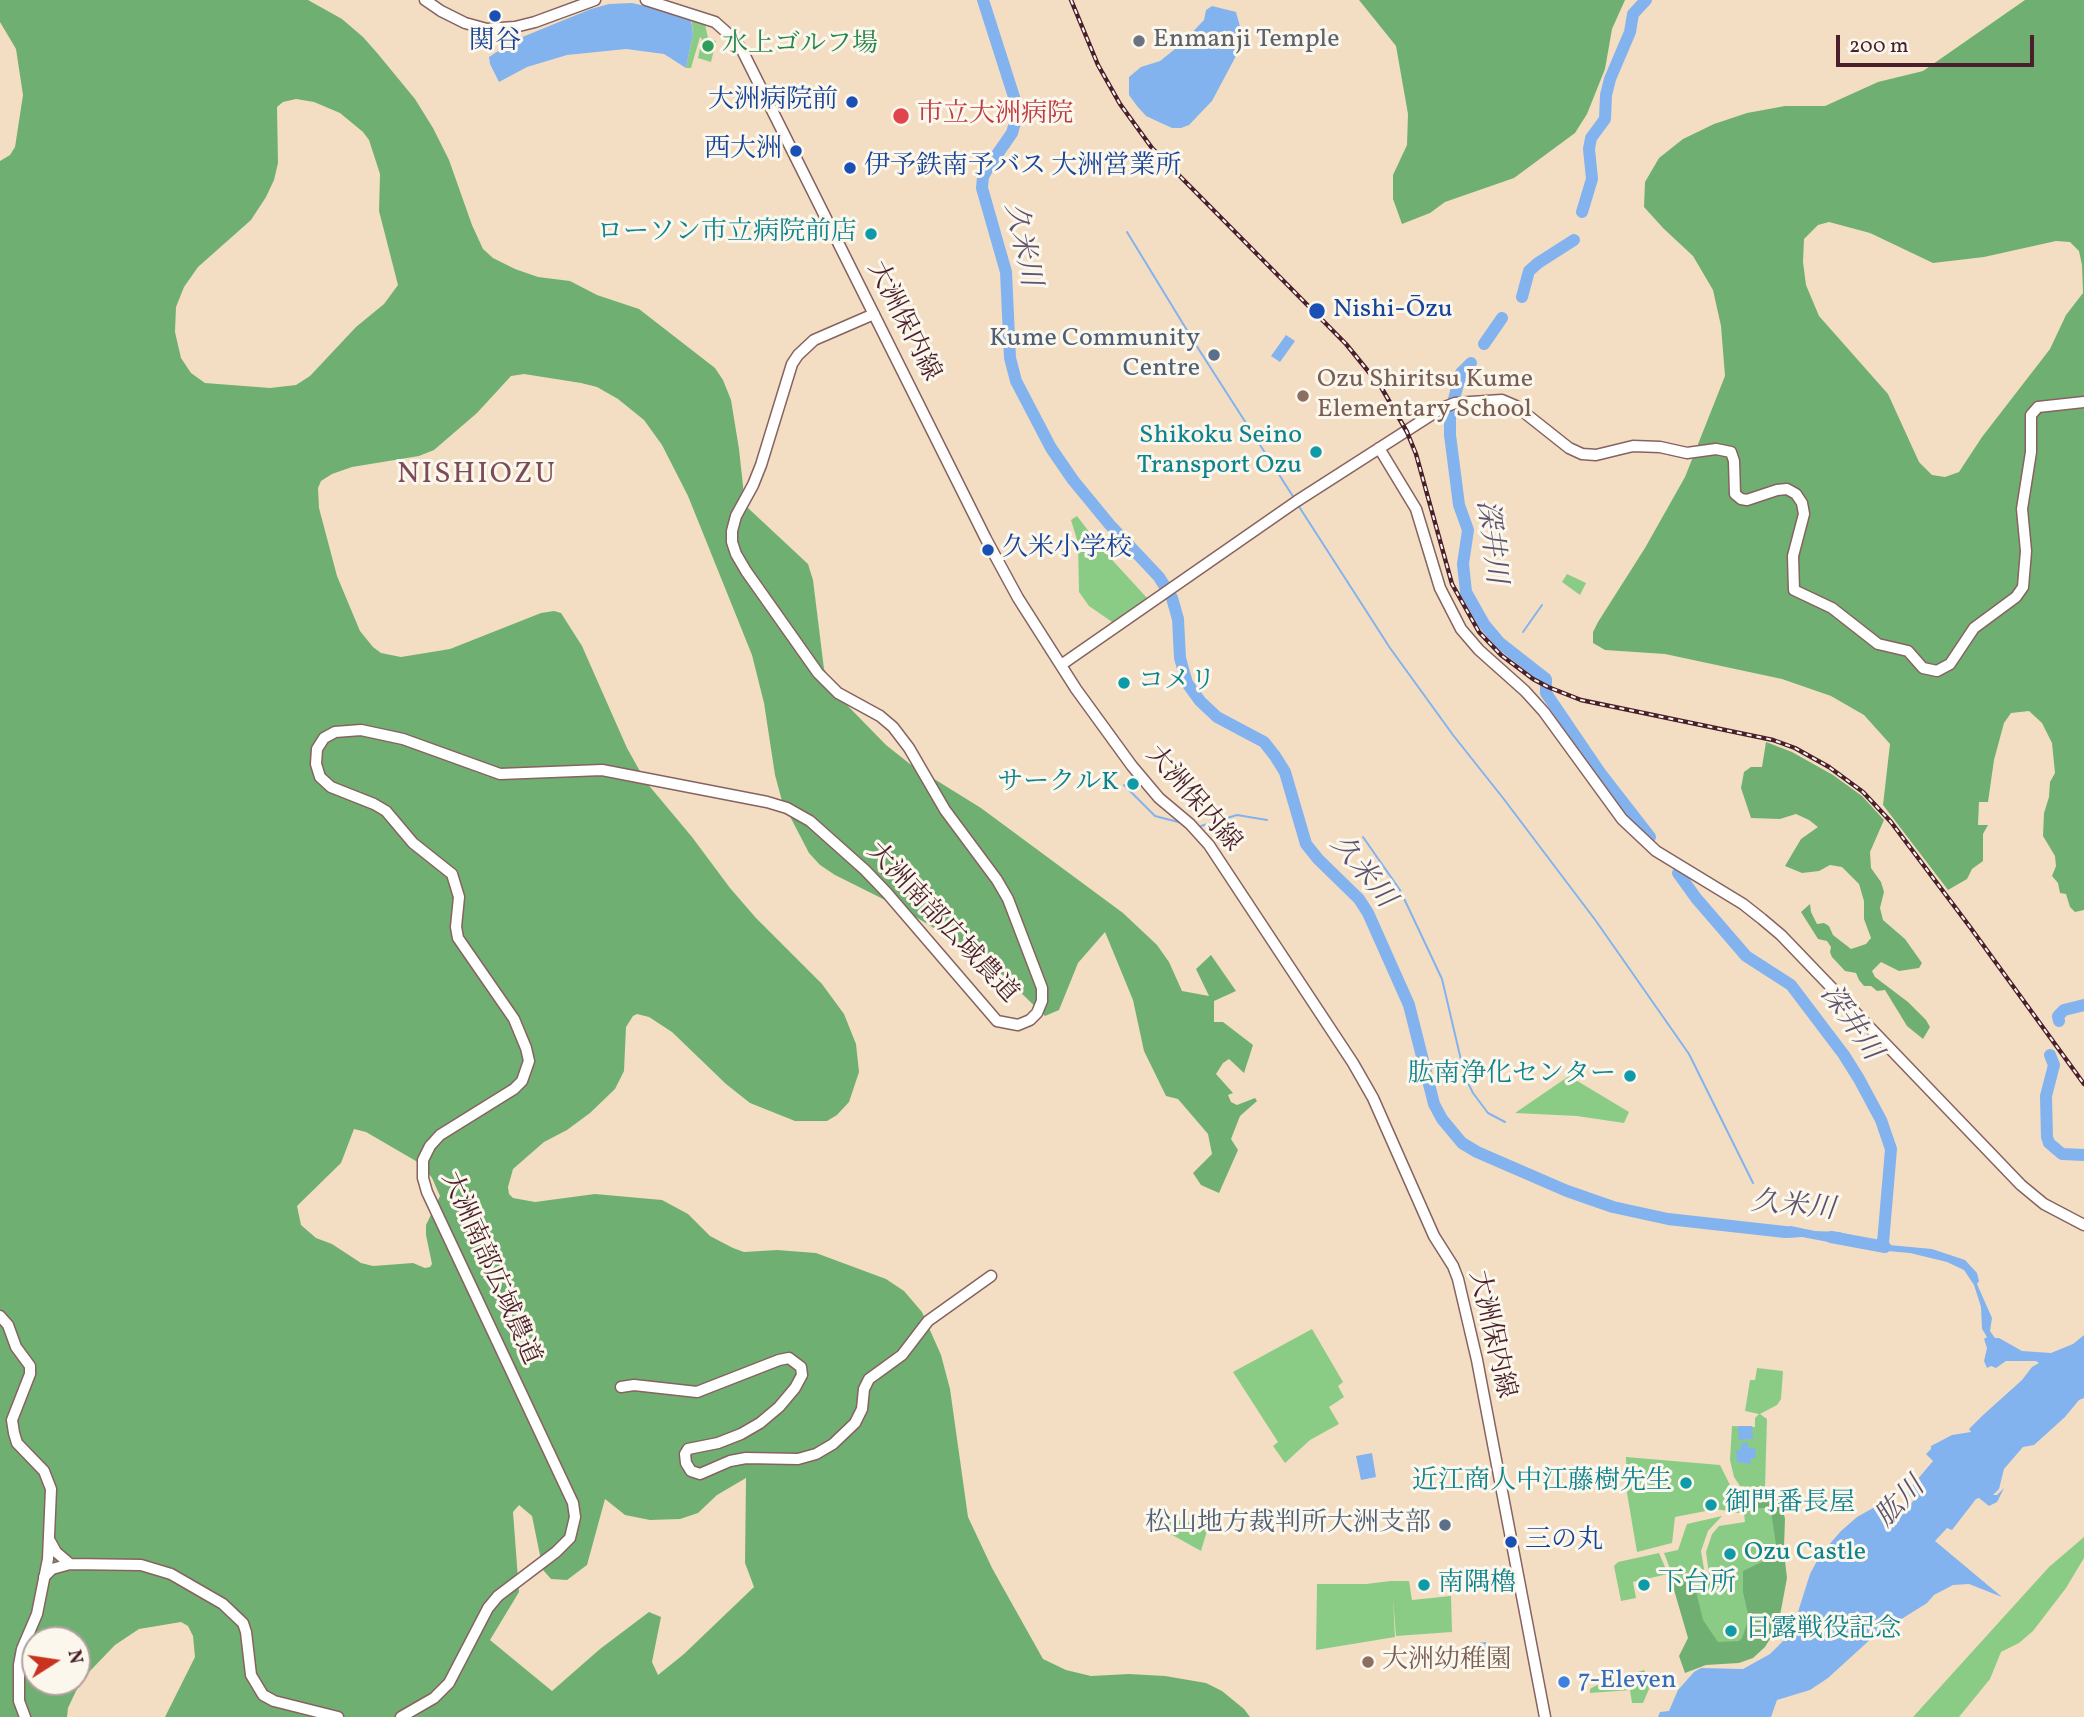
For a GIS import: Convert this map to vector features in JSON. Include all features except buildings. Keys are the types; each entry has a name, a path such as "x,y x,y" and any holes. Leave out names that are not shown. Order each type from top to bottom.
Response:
{"street":[{"path":"425,0 465,23 487,29 535,22 595,0"},
{"name":"大洲保内線","path":"646,0 703,16 723,27 733,38 752,70 1000,566 1061,665 1147,785 1209,845 1353,1063 1373,1098 1434,1236 1453,1266 1476,1360 1545,1717"},
{"name":"大洲南部広域農道","path":"401,1717 434,1699 449,1683 488,1608 498,1596 556,1552 570,1538 576,1517 573,1503 427,1192 423,1178 423,1160 440,1135 514,1089 522,1081 529,1061 526,1048 514,1019 458,938 456,927 460,897 452,874 413,843 386,811 331,787 320,776 316,764 317,749 324,737 334,732 361,730 403,738 500,774 603,770 787,808 810,821 872,878 997,1021 1018,1025 1030,1020 1037,1013 1042,1001 1042,988 1008,899 945,810 909,748 893,727 880,716 838,693 818,673 746,571 732,542 736,516 761,465 792,364 814,340 874,314"},
{"path":"1061,665 1297,501 1453,403 1510,402 1569,448 1582,454 1595,455 1633,446 1660,447 1687,453 1725,449 1731,452 1734,461 1733,485 1735,494 1741,499 1747,500 1787,489 1796,494 1802,503 1804,514 1793,556 1794,590 1832,608 1878,644 1908,651 1923,668 1932,671 1942,669 1950,664 1968,634 2016,597 2023,587 2026,551 2022,509 2031,452 2031,415 2038,407 2084,402"},
{"path":"1380,449 1416,509 1440,587 1461,629 1479,650 1544,712 1622,819 1656,851 1743,904 1772,927 2021,1185 2044,1204 2084,1226"},
{"path":"621,1387 634,1385 697,1392 779,1360 789,1359 802,1367 802,1375 779,1407 741,1434 719,1443 688,1449 685,1454 686,1463 691,1471 700,1474 730,1461 746,1458 798,1459 816,1454 833,1444 855,1423 862,1409 864,1389 869,1379 902,1355 928,1321 991,1276"},
{"path":"0,1316 8,1325 16,1347 30,1366 30,1374 12,1420 13,1433 17,1443 44,1471 49,1481 50,1541 37,1614 22,1649 19,1665 19,1701 25,1717"},
{"path":"50,1541 56,1552 70,1564"},
{"path":"44,1577 52,1569 70,1564 155,1567 223,1604 243,1623 251,1675 263,1695 274,1701 338,1717"}],"green space":[{"path":"0,0 308,0 342,19 378,54 415,99 433,128 449,160 483,249 493,258 515,269 538,277 570,281 597,295 639,309 715,368 731,400 748,508 808,564 813,580 824,669 846,704 886,745 910,764 981,808 1123,913 1157,945 1169,962 1182,991 1209,996 1196,969 1211,955 1236,991 1214,1001 1214,1022 1223,1022 1253,1045 1244,1073 1229,1059 1216,1074 1233,1093 1228,1095 1231,1102 1237,1105 1255,1098 1257,1101 1240,1116 1231,1139 1238,1150 1219,1193 1201,1185 1193,1173 1212,1154 1208,1134 1178,1099 1166,1096 1144,1051 1133,1000 1105,932 1078,963 1059,1010 1045,1016 988,961 901,908 835,875 809,853 782,801 752,655 688,496 662,445 644,420 618,399 597,387 581,383 524,374 511,376 477,413 434,450 419,456 352,467 321,481 318,488 319,508 337,576 360,631 381,653 401,657 450,649 541,613 561,613 582,646 627,748 646,782 756,918 822,984 844,1014 856,1044 859,1072 849,1102 827,1121 795,1121 750,1103 726,1084 672,1032 649,1017 637,1014 626,1027 624,1071 615,1089 590,1113 567,1130 544,1142 513,1169 509,1194 513,1198 535,1202 595,1194 662,1200 688,1214 710,1236 733,1248 744,1252 777,1250 816,1253 886,1279 904,1291 922,1312 941,1355 950,1389 968,1517 992,1568 1043,1659 1066,1670 1091,1676 1165,1676 1206,1683 1222,1691 1250,1717 165,1717 195,1657 193,1636 188,1626 181,1622 139,1629 115,1645 91,1670 91,1626 21,1626 21,1696 74,1696 67,1717 0,1717 0,161 10,155 15,147 23,95 16,49 0,22","holes":["296,99 314,102 340,113 369,140 380,174 379,211 398,285 384,304 356,327 310,376 296,385 270,388 205,383 191,373 181,358 175,332 176,307 184,287 198,267 251,220 266,197 278,163 277,107 283,102","354,1129 366,1132 421,1164 432,1178 440,1196 426,1225 432,1264 430,1267 425,1268 413,1263 373,1266 361,1263 332,1244 316,1238 301,1225 297,1206 341,1163","746,1478 745,1563 754,1587 658,1675 652,1662 661,1617 649,1612 600,1649 552,1691 490,1640 519,1592 513,1512 519,1505 532,1516 543,1570 551,1579 567,1580 587,1565 605,1499 625,1515 650,1520 680,1519 698,1513 717,1495"]},
{"path":"1359,0 1625,0 1612,29 1605,69 1587,114 1575,133 1514,178 1445,202 1430,213 1402,224 1393,199 1393,175 1407,145 1408,114 1396,46"},
{"path":"2025,0 2084,0 2084,910 2075,912 2070,907 2066,894 2060,893 2058,883 2052,876 2056,866 2055,856 2043,836 2044,813 2050,782 2055,773 2052,743 2042,723 2029,711 2011,713 2004,723 1994,760 1988,802 1979,802 1978,825 1988,825 1983,834 1983,861 1972,869 1967,879 1948,890 1883,805 1890,744 1864,715 1831,696 1782,679 1665,654 1605,650 1593,643 1593,632 1598,622 1645,548 1685,477 1725,376 1721,326 1713,290 1693,256 1644,207 1645,182 1659,158 1683,139 1714,124 1747,113 1785,106 1825,106 1878,82 1923,71","holes":["1829,222 1870,233 1933,263 1984,257 2056,241 2070,242 2079,251 2083,293 2066,315 2050,349 1982,437 1959,472 1945,477 1932,475 1919,462 1888,394 1819,316 1806,285 1804,239 1818,225"]},
{"name":"水上ゴルフ場","path":"691,15 704,20 708,38 716,41 711,62 698,58 702,39 700,37 691,68 686,68 693,34"},
{"path":"1077,516 1103,550 1148,599 1115,624 1089,606 1079,592 1078,543 1071,520"},
{"path":"1567,574 1586,583 1580,595 1562,582"},
{"path":"1766,742 1792,752 1833,775 1862,796 1884,820 1870,852 1871,868 1881,882 1884,892 1880,908 1883,920 1905,939 1922,963 1919,968 1899,971 1881,962 1872,971 1875,977 1908,1002 1926,1020 1930,1027 1923,1039 1907,1026 1885,990 1877,991 1871,986 1864,986 1856,973 1845,971 1832,957 1827,941 1818,939 1801,912 1810,904 1817,924 1824,923 1829,926 1833,935 1851,949 1866,944 1871,938 1864,919 1864,901 1859,884 1842,867 1830,865 1819,871 1802,873 1785,866 1801,839 1818,827 1796,814 1780,819 1751,818 1741,788 1744,772 1751,767 1762,767"},
{"path":"1569,1076 1629,1112 1624,1123 1577,1116 1515,1113"},
{"path":"1312,1329 1343,1382 1338,1386 1344,1397 1329,1407 1339,1424 1310,1440 1285,1463 1273,1446 1278,1442 1233,1372"},
{"path":"1757,1368 1783,1371 1781,1399 1777,1405 1760,1414 1767,1419 1765,1488 1740,1486 1734,1477 1730,1460 1732,1426 1755,1427 1755,1418 1759,1414 1745,1411 1750,1380 1755,1380"},
{"path":"1626,1457 1720,1465 1734,1493 1775,1496 1781,1543 1778,1619 1746,1658 1690,1638 1664,1553 1678,1550 1687,1524 1722,1516 1708,1531 1701,1551 1706,1581 1710,1581 1706,1552 1712,1534 1719,1526 1745,1522 1744,1514 1716,1509 1675,1517 1672,1543 1637,1552 1627,1493"},
{"path":"1736,1488 1780,1497 1785,1519 1784,1547 1776,1545 1771,1511 1768,1508 1745,1508 1733,1500 1732,1492"},
{"path":"1171,1513 1178,1520 1191,1522 1207,1531 1201,1551 1160,1526 1158,1515"},
{"path":"2084,1537 2084,1558 2066,1588 2033,1631 2019,1643 2001,1652 1990,1679 1959,1717 1913,1717 2049,1567"},
{"path":"1659,1553 1668,1574 1633,1582 1636,1598 1621,1601 1614,1566 1618,1562"},
{"path":"1781,1555 1785,1561 1787,1578 1778,1626 1765,1647 1753,1658 1739,1663 1706,1665 1685,1673 1679,1656 1688,1638 1672,1583 1686,1577 1695,1587 1703,1620 1718,1642 1739,1641 1749,1618 1743,1592 1743,1571"},
{"path":"1409,1581 1412,1600 1451,1596 1452,1632 1396,1636 1393,1599 1395,1637 1316,1650 1317,1584"},
{"path":"1644,1670 1652,1682 1643,1703 1632,1703 1630,1690 1590,1693 1590,1689 1595,1686"}],"water":[{"path":"632,3 677,13 691,20 693,34 686,68 664,54 626,49 567,55 527,67 499,82 489,57 515,40 591,9 609,4"},
{"path":"1212,6 1236,12 1244,41 1212,101 1189,125 1172,128 1146,116 1137,106 1129,95 1129,77 1141,67 1160,61 1180,45 1204,20 1206,10"},
{"path":"1286,335 1295,341 1280,362 1271,356"},
{"path":"1791,1226 1839,1232 1876,1243 1881,1228 1887,1229 1889,1245 1932,1249 1965,1260 1977,1273 1977,1284 1992,1318 1990,1331 1995,1338 2022,1351 2051,1353 2073,1344 2084,1335 2084,1398 2034,1445 2023,1447 2004,1469 1999,1489 1993,1495 1997,1495 2004,1488 1997,1502 1989,1506 1979,1498 1976,1499 1952,1530 1947,1528 1935,1541 2002,1597 1969,1584 1953,1585 1873,1637 1828,1678 1810,1690 1777,1700 1771,1717 1658,1717 1660,1712 1669,1711 1678,1690 1701,1668 1743,1669 1770,1654 1783,1641 1797,1615 1810,1574 1820,1555 1841,1531 1857,1517 1886,1504 1902,1514 1914,1500 1906,1493 1933,1461 1926,1454 1931,1446 1952,1435 1971,1432 1969,1429 2039,1363 2006,1361 1996,1368 1987,1368 1984,1361 1987,1348 1984,1339 1987,1337 1982,1329 1981,1307 1974,1285 1964,1270 1947,1262 1910,1253 1887,1251 1852,1238 1839,1244 1766,1233 1772,1228"},
{"path":"1738,1426 1752,1426 1753,1439 1739,1440"},
{"path":"1741,1443 1748,1443 1748,1448 1755,1448 1756,1458 1751,1458 1751,1464 1737,1462 1736,1450 1741,1450"},
{"path":"1372,1453 1376,1477 1361,1480 1356,1456"},
{"path":"1486,1642 1488,1668 1473,1669 1471,1644"}],"waterway":[{"name":"久米川","path":"983,0 1015,100 1016,119 1012,133 989,166 983,177 982,188 1006,272 1010,358 1016,381 1051,448 1073,480 1110,525 1159,577 1172,598 1178,619 1180,658 1187,683 1200,701 1217,717 1264,742 1285,772 1306,844 1359,899 1368,913 1409,1005 1434,1104 1442,1119 1462,1143 1477,1152 1567,1191 1613,1207 1668,1219 1785,1232"},
{"name":"深井川","path":"1582,212 1592,179 1589,149 1591,138 1605,119 1610,79 1630,32 1633,14 1646,0"},
{"path":"1127,232 1294,498"},
{"name":"深井川","path":"1522,297 1529,271 1574,240"},
{"name":"深井川","path":"1484,344 1502,318"},
{"name":"深井川","path":"1471,363 1461,373 1450,414 1459,505 1468,530 1463,564 1466,592 1484,624 1500,643 1546,679 1546,693 1601,774 1650,837"},
{"path":"1298,505 1390,648 1453,735 1596,921 1689,1054 1753,1183"},
{"path":"1523,632 1542,605"},
{"path":"1124,785 1155,816 1182,823"},
{"path":"1201,826 1237,815 1267,820"},
{"path":"1363,837 1400,890 1442,979 1465,1077 1488,1113 1505,1122"},
{"name":"深井川","path":"1678,873 1746,956 1791,985 1859,1079 1881,1120 1891,1149 1883,1243"},
{"path":"2059,1021 2058,1016 2064,1010 2084,1005"},
{"path":"2050,1055 2054,1065 2046,1096 2049,1143 2062,1154 2084,1155"},
{"name":"久米川","path":"1831,1237 1885,1247"}],"railway":[{"path":"1071,0 1098,65 1120,104 1152,148 1346,344 1381,387 1407,432 1416,454 1452,584 1479,632 1501,655 1548,687 1581,700 1773,740 1795,748 1829,767 1863,792 1891,822 2084,1084"}],"place":[{"name":"関谷","path":"495,16"},
{"name":"Enmanji Temple","path":"1139,41"},
{"name":"水上ゴルフ場","path":"708,46"},
{"name":"大洲病院前","path":"852,102"},
{"name":"市立大洲病院","path":"901,116"},
{"name":"西大洲","path":"796,151"},
{"name":"伊予鉄南予バス 大洲営業所","path":"850,168"},
{"name":"ローソン市立病院前店","path":"871,234"},
{"name":"Nishi-Ōzu","path":"1317,311"},
{"name":"Kume Community Centre","path":"1214,355"},
{"name":"Ozu Shiritsu Kume Elementary School","path":"1303,396"},
{"name":"Shikoku Seino Transport Ozu","path":"1316,452"},
{"name":"久米小学校","path":"988,550"},
{"name":"コメリ","path":"1124,683"},
{"name":"サークルK","path":"1133,784"},
{"name":"肱南浄化センター","path":"1630,1076"},
{"name":"近江商人中江藤樹先生","path":"1686,1483"},
{"name":"御門番長屋","path":"1711,1505"},
{"name":"松山地方裁判所大洲支部","path":"1445,1525"},
{"name":"三の丸","path":"1511,1542"},
{"name":"Ozu Castle","path":"1730,1554"},
{"name":"南隅櫓","path":"1424,1585"},
{"name":"下台所","path":"1644,1585"},
{"name":"日露戦役記念","path":"1731,1631"},
{"name":"大洲幼稚園","path":"1368,1662"},
{"name":"7-Eleven","path":"1564,1682"}],"district":[{"name":"NISHIOZU","path":"477,476"}],"water label":[{"name":"肱川","path":"1902,1504"}]}
